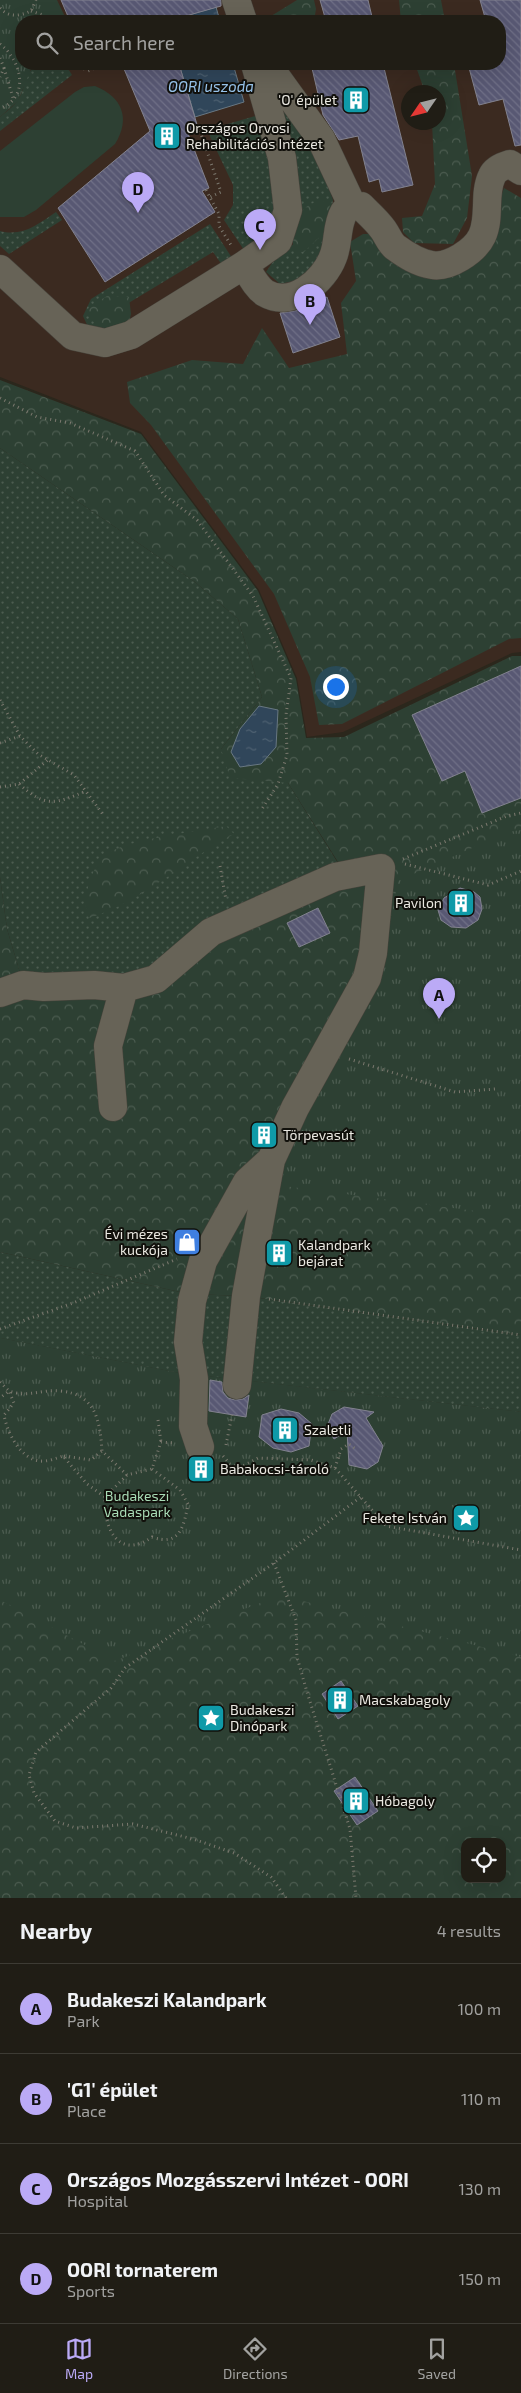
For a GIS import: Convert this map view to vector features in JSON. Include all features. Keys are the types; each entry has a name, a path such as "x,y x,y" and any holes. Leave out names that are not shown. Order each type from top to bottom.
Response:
{"lane":[{"path":"236,0 241,15"},
{"path":"0,269 73,336 105,343 131,335 244,265 278,241 288,210 282,158 257,70"},
{"path":"271,70 321,139 352,206"},
{"path":"244,265 266,293 278,297 303,291 325,274 334,257 340,222 345,210 352,206 361,206 383,229 393,245 418,262 434,266 467,254 482,237 488,212 490,182 493,174 501,167 510,164 521,171"},
{"path":"12,989 94,985 124,988 156,979 211,932 335,877 382,868 373,953 367,978 295,1108 271,1160 246,1296 237,1385"},
{"path":"113,1107 108,1046 124,988"},
{"path":"212,1451 193,1426 194,1379 188,1342 192,1301 203,1261 247,1182 271,1160"}],"path":[{"path":"23,15 31,11 36,0"},
{"path":"0,8 10,15 15,15"},
{"path":"31,11 43,15"},
{"path":"0,44 15,60"},
{"path":"0,58 14,99"},
{"path":"0,77 4,68"},
{"path":"0,109 14,99 20,79 18,70"},
{"path":"200,131 221,192 210,197"},
{"path":"206,190 219,214 219,226 244,265"},
{"path":"0,398 37,417 70,423 135,451 164,495 197,520 253,596 292,678 286,715 287,754 278,784 262,809"},
{"path":"0,700 20,736 38,754 74,775 104,816"},
{"path":"0,743 20,736"},
{"path":"0,787 19,784 48,760"},
{"path":"19,784 35,798 51,803 86,791"},
{"path":"521,813 507,816 398,862 488,885 521,871"},
{"path":"220,866 231,923"},
{"path":"327,1052 455,1092 495,1089"},
{"path":"0,1329 73,1303 191,1253 208,1252"},
{"path":"246,1296 521,1335"},
{"path":"0,1382 9,1390 20,1395 60,1391 84,1398 100,1421 102,1451 127,1475"},
{"path":"0,1398 9,1390"},
{"path":"9,1390 14,1403 4,1414 6,1428 25,1456 41,1461 63,1456 91,1460 102,1451"},
{"path":"212,1451 232,1415"},
{"path":"152,1469 161,1442 158,1420"},
{"path":"161,1442 212,1451 230,1464 242,1467 258,1458 312,1460 335,1468 362,1496 386,1526 521,1550"},
{"path":"335,1468 341,1449 349,1444 357,1450"},
{"path":"63,1456 87,1484 105,1497"},
{"path":"152,1469 180,1490 188,1504 184,1527 172,1539 161,1541 152,1537 141,1545 127,1545 114,1538 105,1520 105,1497 127,1475 152,1469"},
{"path":"286,1898 271,1877 259,1867 234,1853 193,1839 133,1824 76,1828 55,1821 34,1793 29,1775 36,1752 111,1688 125,1668 274,1562 362,1496"},
{"path":"274,1562 296,1620 300,1665 350,1829 356,1898"}],"shaded area":[{"path":"0,0 521,0 521,652 512,653 343,732 307,737 297,678 259,590 141,432 0,377"}],"green space":[{"path":"0,0 57,0 64,15 15,15 15,70 31,70 18,101 0,117"},
{"path":"297,0 314,0 315,15 273,15"},
{"path":"399,0 441,0 444,15 400,15"},
{"path":"32,70 68,70 72,75 0,131 0,117 10,109 21,95"},
{"path":"417,70 455,70 472,176 467,218 453,244 414,243 403,232 402,218 422,216 435,184 432,130 446,130 446,85 422,85"},
{"path":"267,72 315,144 333,200 328,243 315,268 298,280 280,284 266,272 272,263 299,239"},
{"path":"95,86 112,96 121,109 123,117 122,126 115,144 36,210 24,217 0,217 0,151 75,92 84,87"},
{"path":"259,115 278,180 278,223 246,253 224,220 233,205 233,185 207,130"},
{"path":"504,188 521,198 521,638 509,639 342,724 319,725 310,677 274,594 151,425 130,403 127,382 192,360 243,364 262,328 289,368 347,354 341,303 356,281 350,242 363,234 376,234 454,272 498,204"},
{"path":"321,200 330,204 326,231 304,252 294,251 291,232 293,222 305,208"},
{"path":"56,212 62,220 9,254 0,246 0,231 23,231"},
{"path":"210,224 234,261 224,268 213,252 112,313 118,324 89,329 83,316 91,299"},
{"path":"107,296 129,297 131,314 128,327 105,336 89,316 89,307"},
{"path":"0,380 141,434 258,591 296,679 306,738 344,737 512,656 521,656 521,1335 246,1296 189,1294 0,1252 0,877 7,929 21,976 128,979 321,875 338,862 288,783 230,778 221,749 262,697 238,619 195,582 0,448"},
{"path":"0,448 195,582 238,619 262,697 221,749 288,783 338,863 157,967 128,979 21,976 7,929 0,877"},
{"path":"226,826 234,834 127,902 89,918 86,905 88,889 95,868 106,855 128,845 144,841"},
{"path":"521,830 521,1217 284,1186 283,1164 384,952 398,881 508,832"},
{"path":"0,1252 189,1294 246,1296 521,1335 521,1412 179,1373 0,1338"},
{"path":"0,1338 179,1373 521,1412 521,1898 0,1898"},
{"name":"Budakeszi Vadaspark","path":"0,1338 179,1373 521,1412 521,1657 280,1595 115,1661 0,1600"}],"water":[{"path":"216,7 218,15 189,15"},
{"name":"OORI uszoda","path":"181,70 235,70 244,102 195,117"},
{"path":"259,706 278,710 276,747 261,764 240,767 231,752 240,729"}],"building":[{"path":"61,0 221,0 221,6 189,15 67,15"},
{"path":"320,0 368,0 372,15 324,15"},
{"path":"480,0 521,0 521,145 515,146 503,99 479,105 470,70 506,70 506,15 484,15"},
{"path":"125,70 181,70 198,128 187,131 209,188 202,191 215,212 105,282 58,208 150,131"},
{"name":"'O' épület","path":"312,70 384,70 413,185 382,192 379,179 369,182 358,136 339,140 323,115"},
{"path":"327,297 340,337 293,353 280,313 300,310"},
{"path":"521,666 521,798 482,813 465,771 442,781 412,715"},
{"name":"Pavilon","path":"460,888 474,892 480,897 482,909 478,920 466,928 451,927 441,920 438,910 444,898"},
{"path":"318,908 330,933 299,947 287,923"},
{"path":"210,1380 222,1382 223,1392 228,1398 235,1400 243,1399 249,1395 246,1417 209,1411"},
{"path":"344,1407 374,1412 366,1418 383,1446 378,1462 367,1469 349,1465 347,1431 334,1439 327,1427 332,1414"},
{"name":"Szaletli","path":"281,1409 299,1413 312,1424 309,1446 291,1452 273,1448 259,1437 262,1415"},
{"name":"Macskabagoly","path":"341,1681 358,1706 338,1719 322,1694"},
{"name":"Hóbagoly","path":"355,1777 378,1811 357,1825 334,1791"}],"place":[{"name":"'O' épület","path":"356,100"},
{"name":"Országos Orvosi Rehabilitációs Intézet","path":"167,136"},
{"name":"OORI tornaterem","path":"138,213"},
{"name":"Országos Mozgásszervi Intézet - OORI","path":"260,250"},
{"name":"'G1' épület","path":"310,325"},
{"name":"Pavilon","path":"461,903"},
{"name":"Budakeszi Kalandpark","path":"439,1019"},
{"name":"Törpevasút","path":"264,1135"},
{"name":"Évi mézes kuckója","path":"187,1242"},
{"name":"Kalandpark bejárat","path":"279,1253"},
{"name":"Szaletli","path":"285,1430"},
{"name":"Babakocsi-tároló","path":"201,1469"},
{"name":"Fekete István","path":"466,1518"},
{"name":"Macskabagoly","path":"340,1700"},
{"name":"Budakeszi Dinópark","path":"211,1718"},
{"name":"Hóbagoly","path":"356,1801"}]}
